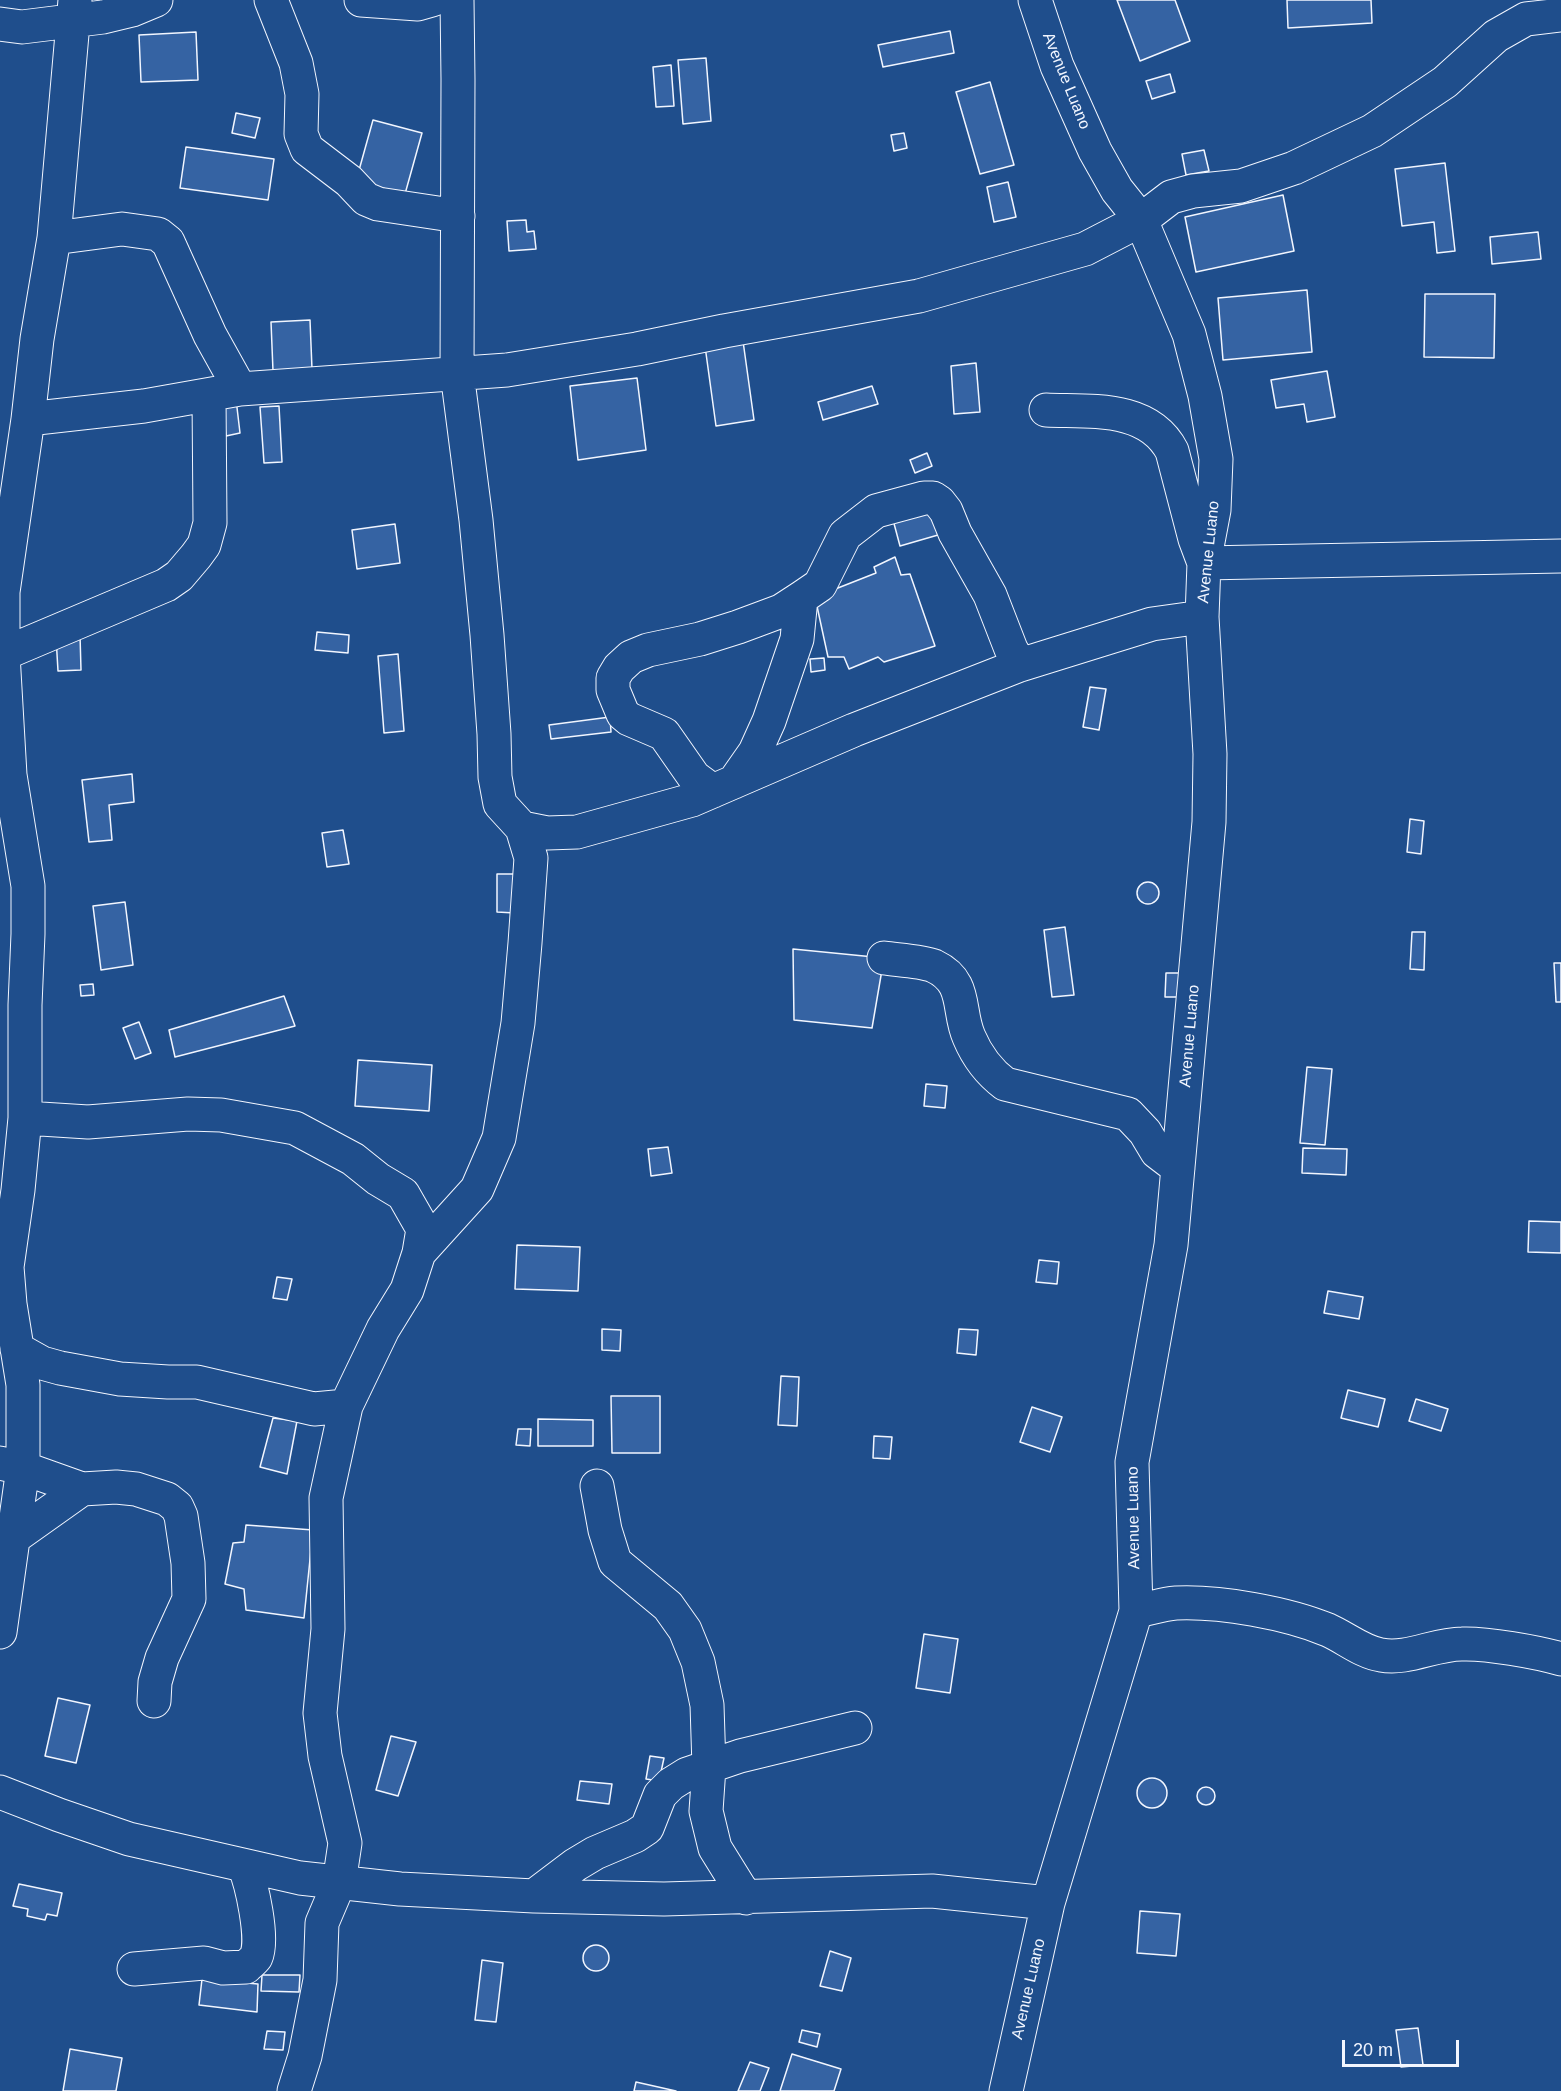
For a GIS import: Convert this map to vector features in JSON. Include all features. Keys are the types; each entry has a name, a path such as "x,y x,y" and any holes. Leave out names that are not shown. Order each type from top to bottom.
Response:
{"street":[{"path":"0,24 22,27 74,10 103,17 132,10 156,0"},
{"path":"272,0 296,63 302,94 301,134 307,149 349,181 366,199 378,204 458,216"},
{"path":"361,0 409,4 432,0"},
{"path":"419,1253 477,1189 499,1138 518,1023 531,858 522,828 500,804 495,777 487,635 476,520 457,373 457,0"},
{"name":"Avenue Luano","path":"1006,2091 1048,1903 1136,1611 1132,1462 1171,1245 1209,822 1210,754 1202,617 1204,563 1214,510 1216,459 1205,396 1189,334 1141,220 1117,190 1095,151 1057,66 1035,0"},
{"path":"0,1632 13,1538 12,1465 23,1385 7,1267 25,1118 28,886 10,775 3,654 3,592 17,433 37,339 54,238 74,10"},
{"path":"17,433 144,406 240,389 507,370 920,296 1085,249 1141,220 1171,197 1192,191 1241,186 1294,168 1372,131 1445,82 1496,36 1526,19 1561,15"},
{"path":"54,238 122,229 158,234 168,242 210,335 240,389"},
{"path":"3,654 166,585 179,576 196,556 204,545 210,523 209,396"},
{"path":"1046,410 1106,412 1132,417 1156,431 1168,443 1172,451 1195,539 1204,563 1561,556"},
{"path":"723,787 694,777 664,734 629,720 623,714 613,690 613,678 619,668 631,657 648,650 700,639 781,611 820,585 845,535 876,511 924,498 933,498 946,511 955,533 990,595 1011,649 1020,665"},
{"path":"723,787 755,752 776,702 797,639 801,598"},
{"path":"522,828 547,833 577,832 692,800 854,730 1020,665 1152,624 1202,617"},
{"path":"884,958 934,966 950,978 958,987 968,1036 992,1074 1005,1084 1128,1114 1145,1132 1157,1152 1178,1168"},
{"path":"25,1118 88,1122 188,1114 221,1115 295,1128 353,1159 378,1179 403,1194 423,1229 419,1253 407,1290 383,1329 346,1406 326,1498 328,1629 320,1713 325,1756 345,1844 339,1883 322,1923 320,1980 305,2056 294,2091"},
{"path":"17,1349 42,1363 120,1379 168,1383 197,1382 314,1409 346,1406"},
{"path":"12,1465 82,1489 116,1487 148,1492 167,1499 177,1507 181,1516 188,1563 189,1599 162,1658 155,1682 154,1701"},
{"path":"597,1486 604,1530 615,1562 668,1606 685,1630 698,1662 707,1704 709,1767 706,1811 715,1848 746,1898"},
{"path":"13,1538 82,1489"},
{"path":"1136,1611 1173,1603 1203,1603 1247,1609 1304,1621 1329,1631 1355,1646 1380,1655 1403,1656 1462,1643 1561,1659"},
{"path":"534,1896 575,1865 647,1828 660,1795 671,1784 687,1774 740,1756 855,1728"},
{"path":"0,1792 129,1839 300,1878 339,1883 400,1889 534,1896 664,1899 932,1891 1048,1903"},
{"path":"134,1969 204,1963 223,1968 246,1967 255,1958 258,1944 256,1911 244,1866"}],"building":[{"path":"1117,0 1175,0 1190,41 1140,61"},
{"path":"1287,0 1371,0 1372,23 1288,28"},
{"path":"950,31 954,53 883,67 878,45"},
{"path":"196,32 198,80 141,82 139,35"},
{"path":"706,58 711,121 683,124 678,60"},
{"path":"671,65 674,106 656,107 653,67"},
{"path":"1170,74 1175,92 1152,99 1146,81"},
{"path":"990,82 1014,165 980,174 956,92"},
{"path":"236,113 260,118 255,138 232,133"},
{"path":"373,120 422,133 405,194 356,181"},
{"path":"904,133 907,148 894,151 891,135"},
{"path":"186,147 274,159 268,200 180,188"},
{"path":"1204,150 1209,171 1186,175 1182,154"},
{"path":"1445,163 1455,251 1437,253 1434,222 1402,226 1395,169"},
{"path":"1008,182 1016,217 994,222 987,187"},
{"path":"1283,195 1294,251 1196,272 1185,217"},
{"path":"526,220 527,232 534,231 536,249 509,251 507,221"},
{"path":"1538,232 1541,259 1492,264 1490,237"},
{"path":"1307,290 1312,352 1223,360 1218,298"},
{"path":"1425,294 1495,294 1494,358 1424,357"},
{"path":"310,320 312,369 273,371 271,322"},
{"path":"743,341 754,420 716,426 705,346"},
{"path":"976,363 980,412 954,414 951,366"},
{"path":"1327,371 1335,417 1307,422 1304,404 1276,408 1271,380"},
{"path":"637,378 646,450 578,460 570,386"},
{"path":"872,386 878,404 823,420 818,402"},
{"path":"236,399 240,433 226,436 222,401"},
{"path":"279,406 282,462 264,463 260,407"},
{"path":"927,453 932,466 915,473 910,460"},
{"path":"930,506 938,535 900,546 892,516"},
{"path":"395,524 400,563 357,569 352,530"},
{"path":"895,557 901,575 910,574 935,646 884,662 878,657 849,669 844,657 828,657 815,597 876,573 874,567"},
{"path":"317,632 349,635 348,653 315,650"},
{"path":"80,635 81,670 58,671 56,637"},
{"path":"398,654 404,731 384,733 378,656"},
{"path":"824,658 825,670 811,672 810,659"},
{"path":"1090,687 1106,689 1099,730 1083,727"},
{"path":"610,717 611,732 551,739 549,725"},
{"path":"132,774 134,802 109,805 112,840 89,842 82,780"},
{"path":"1410,819 1424,821 1421,854 1407,852"},
{"path":"343,830 349,864 327,867 322,833"},
{"path":"497,874 514,874 515,913 497,912"},
{"path":"1148,882 1156,885 1159,893 1156,901 1148,904 1140,901 1137,893 1140,885"},
{"path":"125,902 133,965 101,970 93,906"},
{"path":"1065,927 1074,995 1052,997 1044,930"},
{"path":"1412,932 1425,932 1424,970 1410,969"},
{"path":"793,949 884,958 872,1028 794,1020"},
{"path":"1554,963 1561,963 1561,1002 1556,1002"},
{"path":"1166,973 1184,973 1184,997 1165,997"},
{"path":"93,984 94,995 81,996 80,985"},
{"path":"284,996 295,1026 175,1057 169,1030"},
{"path":"139,1022 151,1053 135,1059 123,1028"},
{"path":"358,1060 432,1065 429,1111 355,1106"},
{"path":"1307,1067 1332,1069 1325,1145 1300,1143"},
{"path":"926,1084 947,1086 945,1108 924,1106"},
{"path":"668,1147 672,1173 651,1176 648,1149"},
{"path":"1303,1148 1347,1149 1346,1175 1302,1173"},
{"path":"1529,1221 1561,1222 1561,1253 1528,1252"},
{"path":"517,1245 580,1247 578,1291 515,1289"},
{"path":"1039,1260 1059,1262 1057,1284 1036,1282"},
{"path":"277,1277 292,1279 287,1300 273,1298"},
{"path":"1328,1291 1363,1297 1359,1319 1324,1313"},
{"path":"602,1329 621,1330 620,1351 602,1350"},
{"path":"959,1329 978,1330 976,1355 957,1353"},
{"path":"781,1376 799,1377 797,1426 778,1425"},
{"path":"1348,1390 1385,1399 1378,1427 1341,1418"},
{"path":"611,1396 660,1396 660,1453 612,1453"},
{"path":"1416,1399 1448,1409 1441,1431 1409,1421"},
{"path":"1032,1407 1062,1417 1050,1452 1020,1442"},
{"path":"273,1418 297,1421 287,1474 260,1467"},
{"path":"538,1419 593,1420 593,1446 538,1446"},
{"path":"518,1429 531,1429 530,1446 516,1445"},
{"path":"874,1436 892,1437 890,1459 873,1458"},
{"path":"246,1525 313,1530 304,1618 246,1610 244,1589 225,1584 233,1543 244,1542"},
{"path":"924,1634 958,1639 950,1693 916,1688"},
{"path":"58,1698 90,1705 76,1763 45,1756"},
{"path":"391,1736 416,1742 398,1796 376,1790"},
{"path":"650,1756 664,1758 659,1781 646,1779"},
{"path":"1152,1778 1163,1782 1167,1793 1163,1804 1152,1808 1141,1804 1137,1793 1141,1782"},
{"path":"580,1781 612,1784 609,1804 577,1800"},
{"path":"1202,1787 1210,1787 1215,1792 1213,1803 1202,1805 1197,1800 1197,1792"},
{"path":"19,1884 62,1893 57,1916 47,1914 45,1920 27,1916 28,1909 13,1906"},
{"path":"1140,1911 1180,1914 1176,1956 1137,1953"},
{"path":"596,1945 605,1949 609,1958 605,1967 596,1971 587,1967 583,1958 587,1949"},
{"path":"830,1951 851,1958 842,1991 820,1986"},
{"path":"482,1960 503,1963 496,2022 475,2020"},
{"path":"262,1975 300,1975 299,1992 261,1991"},
{"path":"202,1979 258,1984 257,2012 199,2005"},
{"path":"1418,2028 1423,2065 1401,2067 1396,2030"},
{"path":"802,2030 820,2034 817,2047 799,2042"},
{"path":"267,2031 285,2032 283,2050 264,2049"},
{"path":"70,2049 122,2058 116,2091 63,2091"},
{"path":"792,2054 841,2069 834,2091 780,2091"},
{"path":"750,2062 769,2068 760,2091 738,2091"},
{"path":"636,2082 676,2091 634,2091"}]}
